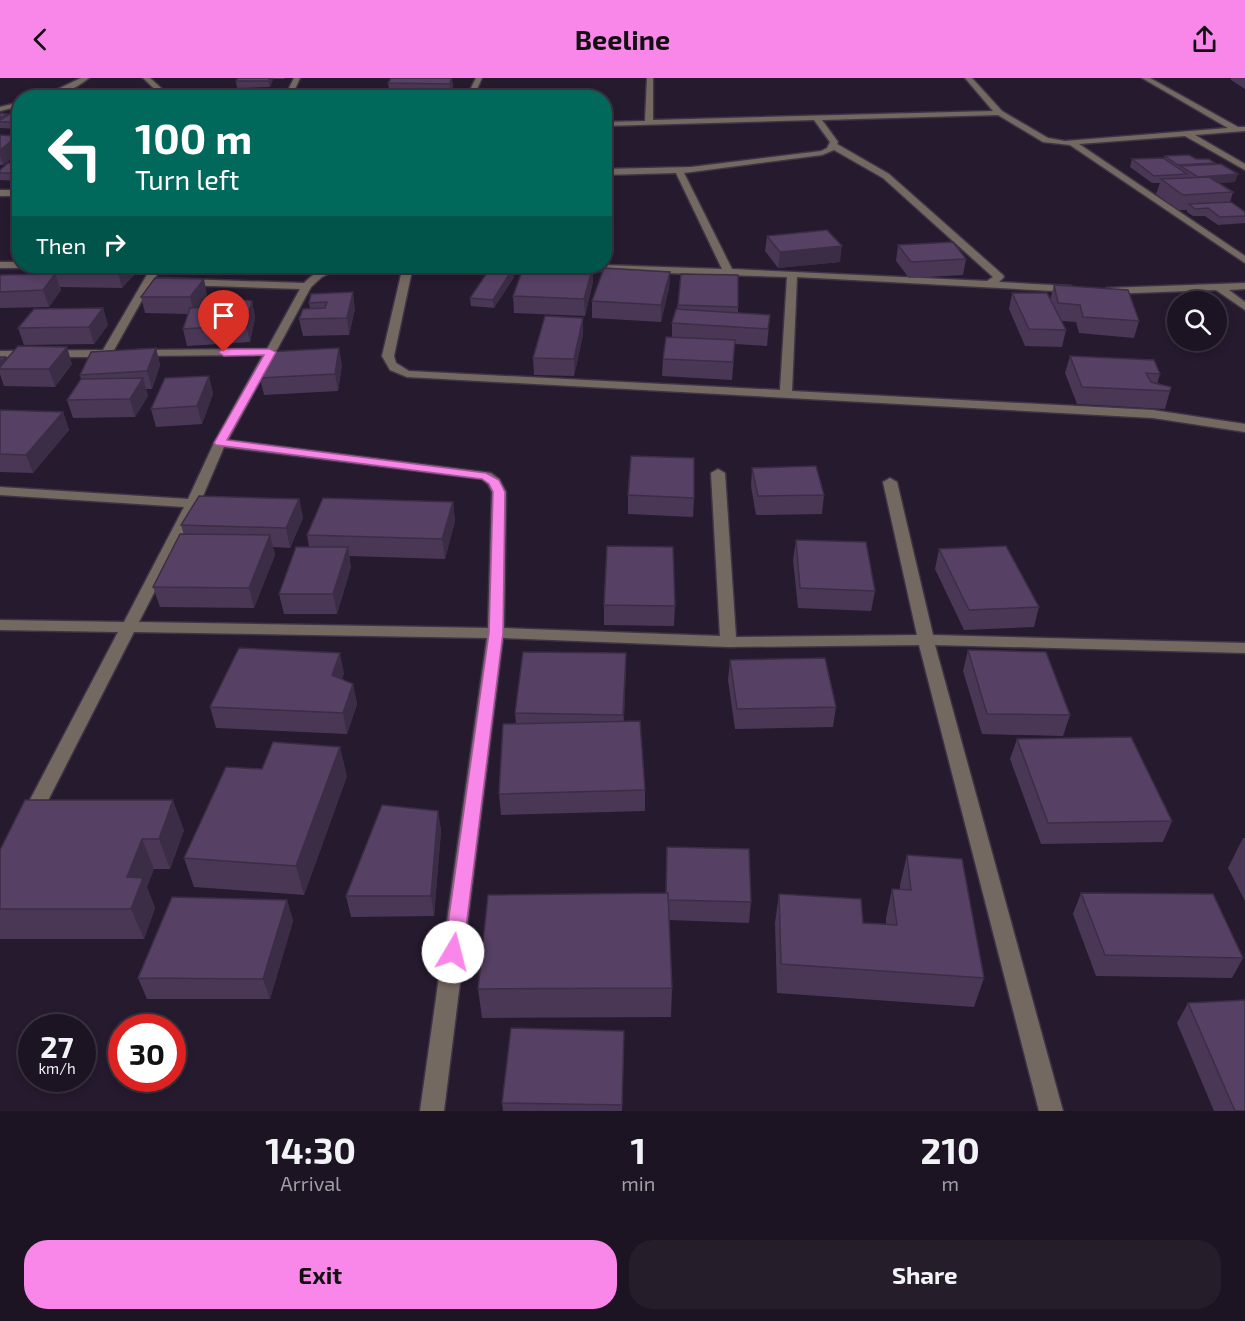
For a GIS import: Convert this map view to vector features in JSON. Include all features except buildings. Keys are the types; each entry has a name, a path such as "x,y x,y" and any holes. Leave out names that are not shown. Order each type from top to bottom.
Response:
{"street":[{"path":"64,90 86,78"},
{"path":"146,78 160,90"},
{"path":"649,123 650,78"},
{"path":"968,78 999,113 1046,140 1072,144 1241,129"},
{"path":"1145,78 1241,129"},
{"path":"612,124 999,113"},
{"path":"816,118 834,142 834,146 886,176 999,277 988,286"},
{"path":"1185,134 1245,167"},
{"path":"1072,144 1245,260"},
{"path":"612,172 679,171 822,153 834,146"},
{"path":"679,171 729,272"},
{"path":"612,268 1083,290"},
{"path":"118,353 152,273"},
{"path":"25,827 193,503 220,443 307,286 323,273"},
{"path":"406,273 388,356 389,363 394,369 407,374 1153,414 1245,428"},
{"path":"786,394 792,275"},
{"path":"148,281 307,286"},
{"path":"1095,290 1245,286"},
{"path":"1220,288 1245,307"},
{"path":"0,354 270,352"},
{"path":"220,443 486,476 494,482 499,492 496,633 432,1111"},
{"path":"718,473 728,642"},
{"path":"890,482 926,640 1051,1111"},
{"path":"0,491 193,503"},
{"path":"0,625 128,629 496,633 728,642 926,640 1245,648"}],"route":[{"path":"224,352 270,352 220,443 486,476 494,482 499,492 496,633 453,952"}]}
